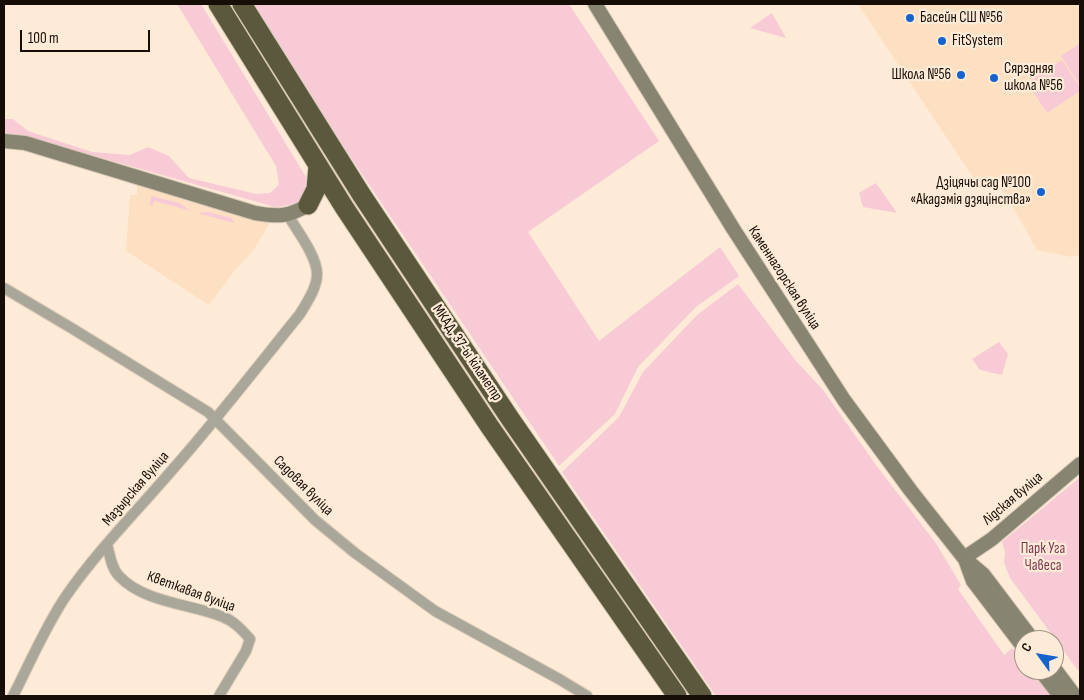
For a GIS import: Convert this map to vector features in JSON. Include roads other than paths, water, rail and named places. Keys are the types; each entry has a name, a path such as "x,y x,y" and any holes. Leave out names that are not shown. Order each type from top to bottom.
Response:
{"highway":[{"name":"МКАД, 37-ы кіламетр","path":"218,4 318,166 495,434 677,696"},
{"name":"МКАД, 37-ы кіламетр","path":"242,4 361,194 514,424 702,696"},
{"path":"308,205 316,188 318,166"},
{"path":"308,205 325,201 344,206"}],"main road":[{"name":"Каменнагорская вуліца","path":"595,4 734,230 844,400 911,491 964,558 984,574 1026,630"},
{"path":"4,140 26,144 256,213 273,216 288,215 308,205"},
{"name":"Лідская вуліца","path":"964,558 992,538 1080,464"},
{"name":"Каменнагорская вуліца","path":"964,558 973,581 1014,635"},
{"path":"1048,680 1060,696"},
{"path":"1063,680 1075,696"}],"street":[{"name":"Мазырская вуліца","path":"13,696 45,631 66,596 107,544 215,419 300,314 310,297 317,275 315,262 288,215"},
{"name":"Садовая вуліца","path":"4,288 191,400 215,419 315,520 355,553 435,611 559,678 587,696"},
{"name":"Кветкавая вуліца","path":"107,544 111,563 119,576 133,588 161,600 225,617 240,627 250,638 246,651 219,696"}],"place":[{"name":"Басейн СШ №56","path":"910,18"},
{"name":"FitSystem","path":"942,41"},
{"name":"Школа №56","path":"961,75"},
{"name":"Сярэдняя школа №56","path":"994,78"},
{"name":"Дзіцячы сад №100 «Акадэмія дзяцінства»","path":"1041,192"}],"park label":[{"name":"Парк Уга Чавеса","path":"1043,558"}]}
